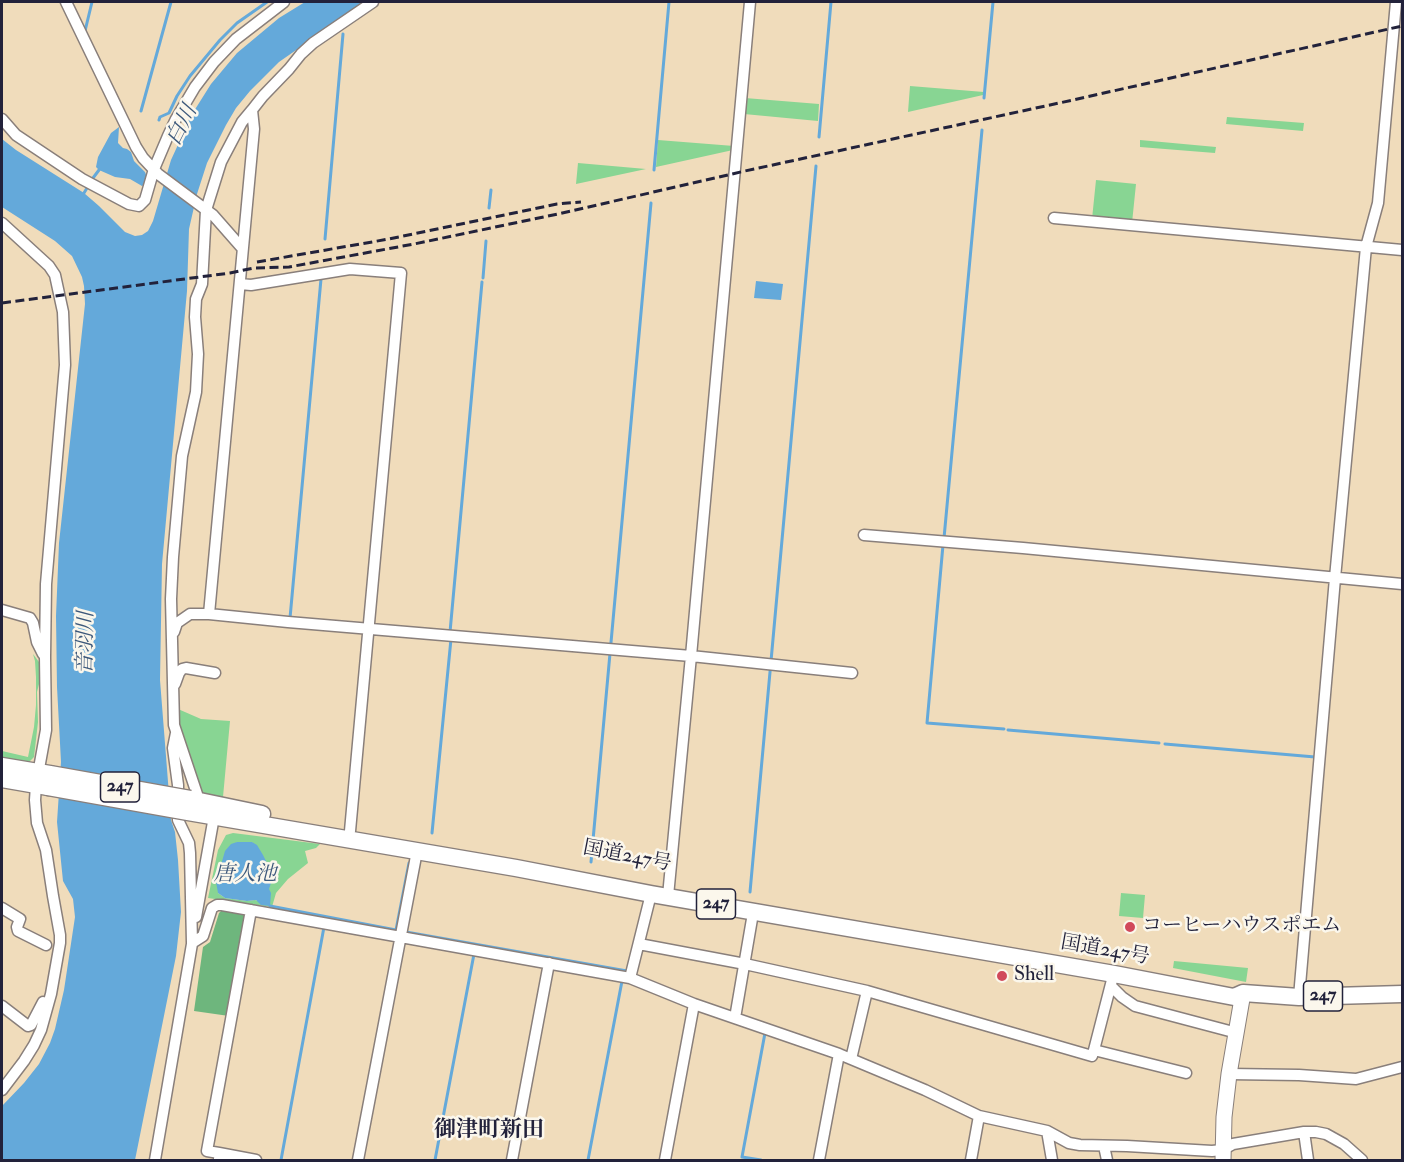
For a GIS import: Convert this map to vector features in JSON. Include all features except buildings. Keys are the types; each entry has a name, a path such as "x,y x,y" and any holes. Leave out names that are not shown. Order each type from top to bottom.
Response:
{"highway":[{"name":"国道247号","path":"2,766 43,780"},
{"name":"国道247号","path":"2,780 43,780 191,804 215,811 417,851 1166,974 1236,988 1243,993"},
{"name":"国道247号","path":"215,811 510,856 662,892 1112,980 1234,997 1243,993 1299,997 1402,994"}],"main road":[{"path":"1223,1155 1224,1117 1229,1074 1243,993"}],"street":[{"path":"66,2 143,158 221,223 242,248"},
{"path":"2,119 16,135 82,179 129,204 140,206 145,200 176,119 195,87 236,39 284,2"},
{"path":"191,804 197,794 174,725 173,557 182,456 196,392 198,354 195,317 196,299 202,284 204,209 221,162 242,122 307,48 373,2"},
{"path":"630,978 639,944 662,892 691,656 750,2"},
{"path":"1299,997 1366,247 1378,203 1395,2"},
{"path":"209,614 254,129 252,110"},
{"path":"1054,218 1402,250"},
{"path":"2,223 49,266 55,275 63,312 65,365 46,584 46,730 43,780 35,800 37,823 46,850 60,943 51,994 41,1029 24,1061 2,1090"},
{"path":"240,284 251,285 350,269 401,273 350,831"},
{"path":"864,535 1402,584"},
{"path":"2,610 30,618 37,642 45,657"},
{"path":"172,639 177,623 190,614 209,614 691,656 852,673"},
{"path":"173,690 182,669 215,673"},
{"path":"176,733 173,748 178,785 178,820 189,843 190,854 192,943"},
{"path":"155,1161 215,811"},
{"path":"358,1161 417,851"},
{"path":"192,943 203,936 212,908 222,905 630,978 694,1004 839,1054 925,1090 979,1116 1047,1131 1069,1143 1212,1151 1223,1155 1233,1144 1304,1132 1326,1134 1344,1144 1362,1161"},
{"path":"2,908 20,919 18,931 46,945"},
{"path":"251,910 207,1151 219,1157 256,1161"},
{"path":"735,1018 753,919"},
{"path":"639,944 745,964 867,991 1092,1056 1112,980"},
{"path":"512,1161 549,963"},
{"path":"1112,980 1122,997 1135,1006 1237,1034"},
{"path":"851,1059 867,991"},
{"path":"2,1006 28,1026 32,1025 44,999 51,994"},
{"path":"665,1161 694,1004"},
{"path":"1094,1050 1186,1073"},
{"path":"819,1161 839,1054"},
{"path":"1229,1074 1356,1079 1402,1067"},
{"path":"971,1161 979,1116"},
{"path":"1047,1131 1052,1161"},
{"path":"1304,1132 1308,1161"},
{"path":"1104,1146 1107,1161"}],"green space":[{"path":"910,86 984,92 983,95 908,112"},
{"path":"745,98 819,104 818,121 744,114"},
{"path":"1227,117 1304,123 1303,131 1226,124"},
{"path":"658,140 734,146 733,150 656,167"},
{"path":"1140,140 1216,147 1215,153 1140,147"},
{"path":"578,163 646,169 576,184"},
{"path":"1096,180 1136,184 1132,223 1092,219"},
{"path":"33,654 39,662 38,722 34,757 29,762 21,762 2,758 2,751 28,757 36,705"},
{"path":"178,709 201,719 230,721 223,797 199,793 178,722"},
{"path":"233,833 320,844 316,848 305,851 308,863 288,879 276,893 272,907 208,898 218,850 226,835","holes":["237,842 252,842 269,889 258,901 225,898 218,893"]},
{"path":"1121,893 1145,895 1143,918 1119,916"},
{"path":"222,910 246,914 229,1016 194,1011 203,947 210,942"},
{"path":"1174,961 1248,968 1246,982 1173,968"}],"water":[{"name":"音羽川","path":"305,2 365,2 279,62 236,108 207,163 189,229 187,291 162,564 160,680 181,912 176,956 135,1160 2,1160 2,1106 39,1064 50,1043 64,990 75,917 73,899 63,881 57,822 61,762 56,616 59,543 85,304 82,277 72,256 55,241 2,207 2,139 84,193 125,232 135,236 142,235 148,231 153,221 171,160 189,119 211,84 237,53 279,18"},
{"path":"119,127 118,143 131,152 134,161 147,177 142,186 130,179 115,177 96,167 98,157 111,133"},
{"path":"756,281 783,284 781,300 754,298"},
{"name":"唐人池","path":"252,842 257,845 263,855 270,869 270,906 261,905 256,900 225,898 218,893 216,882 225,851 231,844"}],"waterway":[{"path":"85,31 92,2"},
{"path":"141,111 171,2"},
{"name":"白川","path":"159,120 160,117 169,113 190,76 220,40 237,23 267,2"},
{"path":"654,170 669,2"},
{"path":"819,137 831,2"},
{"path":"984,98 993,2"},
{"path":"325,239 343,34"},
{"path":"944,538 982,130"},
{"path":"750,892 816,166"},
{"path":"93,178 99,170"},
{"path":"84,193 87,188"},
{"path":"489,208 491,190"},
{"path":"591,862 651,203"},
{"path":"483,278 486,241"},
{"path":"290,618 321,279"},
{"path":"450,632 482,282"},
{"path":"943,545 927,723 1004,729"},
{"path":"432,833 451,639"},
{"path":"1008,730 1159,743"},
{"path":"1165,744 1315,757"},
{"path":"270,906 396,930 409,863"},
{"path":"281,1160 324,927"},
{"path":"406,932 627,971"},
{"path":"435,1160 474,954"},
{"path":"588,1160 622,981"},
{"path":"761,1160 742,1157 765,1033"}],"railway":[{"path":"2,303 254,268 289,267 414,244 1402,26"},
{"path":"257,262 389,239 557,204 581,202"}],"place":[{"name":"コーヒーハウスポエム","path":"1130,927"},
{"name":"Shell","path":"1002,976"}],"district":[{"name":"御津町新田","path":"489,1131"}]}
